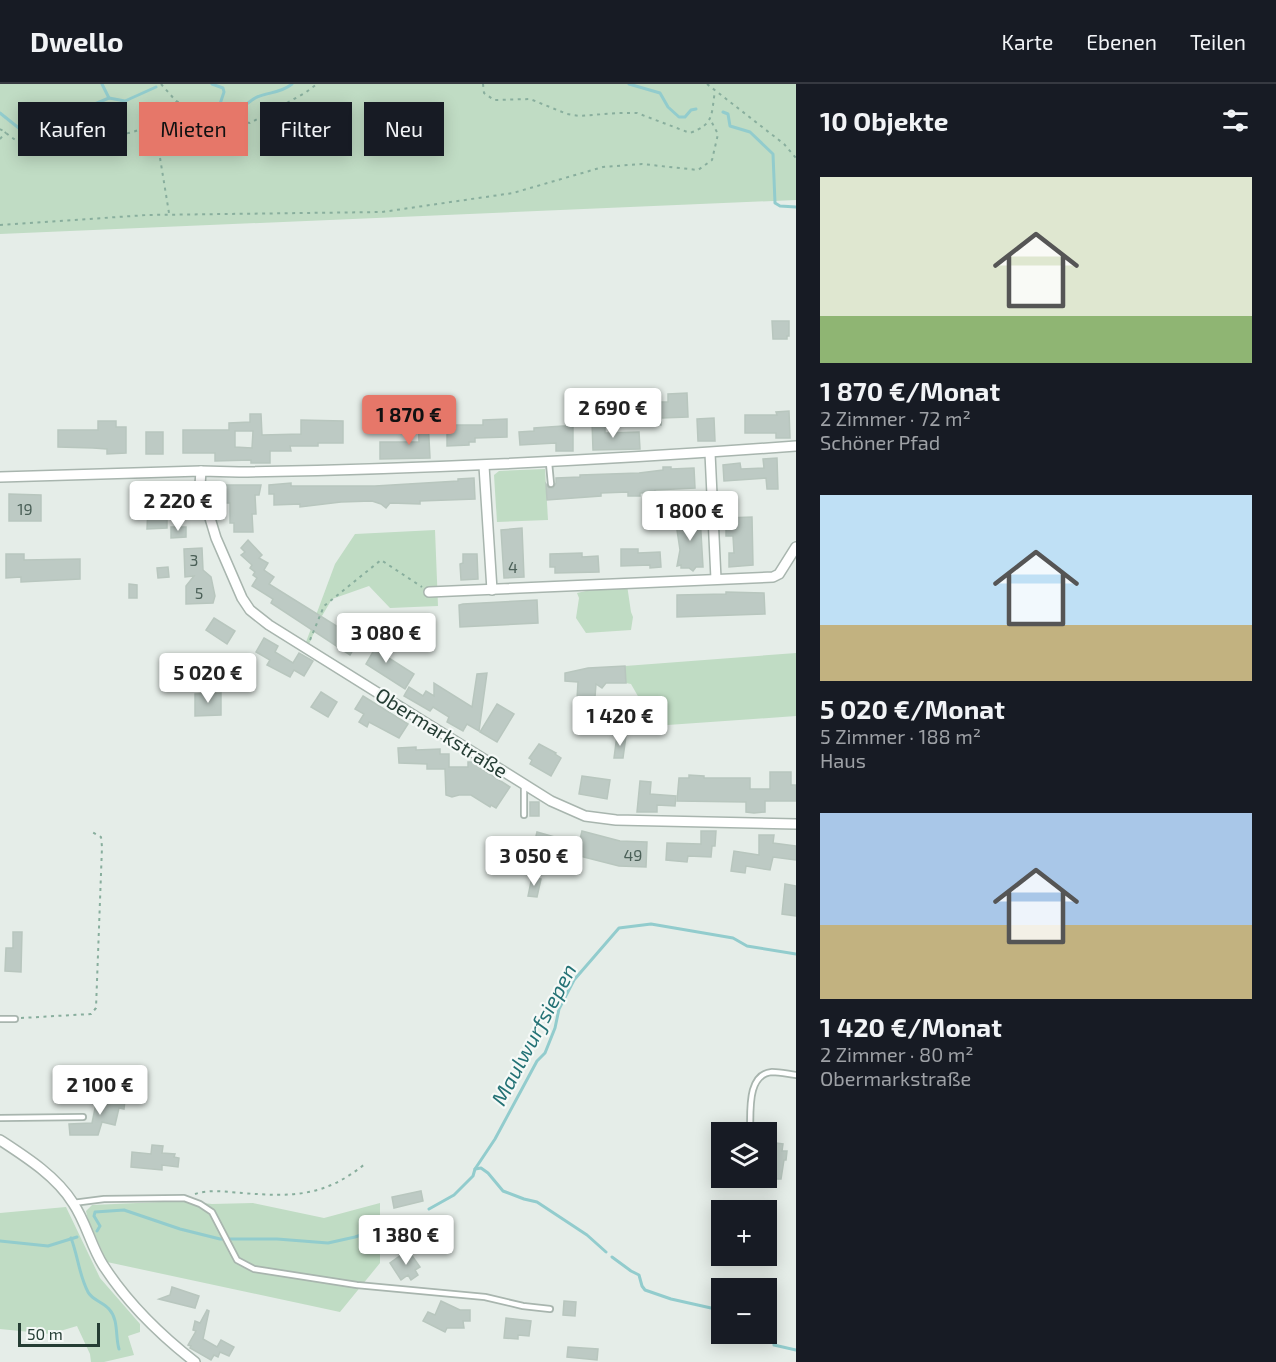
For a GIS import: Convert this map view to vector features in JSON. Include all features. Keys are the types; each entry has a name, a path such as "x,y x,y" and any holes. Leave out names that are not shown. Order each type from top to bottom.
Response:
{"street":[{"path":"0,477 484,466 796,446"},
{"path":"710,453 716,579"},
{"path":"484,466 492,590"},
{"name":"Obermarkstraße","path":"201,471 200,485 216,538 242,598 250,610 269,625 562,807 592,817 616,820 796,824"},
{"path":"429,591 773,577 779,574 796,547"},
{"path":"0,1140 58,1184 73,1203 102,1263 117,1286 151,1325 195,1362"}],"lane":[{"path":"549,463 551,484"},
{"path":"524,783 524,815"},
{"path":"0,1019 15,1019"},
{"path":"751,1122 752,1095 758,1078 772,1072 796,1075"},
{"path":"0,1118 83,1117"},
{"path":"73,1203 104,1199 184,1198 212,1212 220,1224 227,1243 237,1260 243,1265 263,1271 357,1285 485,1296 523,1306 550,1309"}],"path":[{"path":"161,84 176,101 212,116 250,123 317,84"},
{"path":"483,84 484,93 494,100 530,99 562,112 580,116 637,113 690,134 704,128 710,119 716,91"},
{"path":"707,84 784,144 796,158"},
{"path":"0,225 170,214 382,212 513,193 603,167 642,164 698,170 712,160 718,134 710,119"},
{"path":"0,129 24,144 47,145 71,132 92,129 117,134 139,131"},
{"path":"0,139 6,132"},
{"path":"160,156 170,214"},
{"path":"306,648 324,606 381,560 429,591"},
{"path":"15,1019 91,1014 96,1008 102,847 101,837 92,832"},
{"path":"184,1198 199,1193 292,1194 315,1192 335,1185 366,1163"}],"green space":[{"path":"0,84 796,84 796,200 0,234"},
{"path":"545,469 548,520 497,522 494,475 499,471"},
{"path":"435,530 438,606 390,608 369,586 332,599 309,644 306,642 335,564 355,534"},
{"path":"627,585 633,617 631,630 586,633 576,618 579,598 577,593 586,591 586,587"},
{"path":"796,653 796,716 639,727 639,698 631,684 626,683 625,666"},
{"path":"183,1201 212,1204 253,1203 324,1218 380,1203 380,1263 340,1312 107,1262 86,1211 92,1205"},
{"path":"66,1207 100,1278 140,1324 140,1332 128,1336 134,1355 104,1362 91,1362 90,1354 77,1326 50,1334 0,1329 0,1213"}],"building":[{"path":"772,321 789,321 787,339 773,339"},
{"path":"687,393 688,417 661,418 661,425 643,425 643,402 668,402 668,394"},
{"path":"789,411 790,438 776,438 776,433 745,433 745,415 777,415 776,412"},
{"path":"250,414 261,414 262,435 301,434 301,420 343,421 343,443 290,446 291,451 270,451 270,463 251,463 251,460 215,461 215,453 183,453 183,430 229,430 229,423 250,422","holes":["235,431 253,431 252,448 235,447"]},
{"path":"714,418 715,441 698,441 697,419"},
{"path":"507,419 507,437 475,438 475,442 469,442 469,445 447,446 447,425 483,425 483,420"},
{"path":"418,420 428,420 430,458 380,459 380,442 419,442"},
{"path":"98,421 116,421 116,427 126,427 126,453 107,454 107,449 58,447 58,430 98,430"},
{"path":"592,422 605,422 605,433 639,432 640,449 593,450"},
{"path":"573,426 573,451 556,451 556,443 520,445 519,432 534,431 534,428"},
{"path":"146,432 163,432 163,454 146,454"},
{"path":"777,458 778,489 767,489 766,478 724,481 723,465 740,463 741,469 764,468 763,459"},
{"path":"663,467 694,468 695,488 655,490 655,492 640,493 640,496 628,496 628,492 601,493 601,496 547,500 546,484 549,488 553,488 556,478 639,473 663,470"},
{"path":"474,478 475,499 420,501 420,504 390,503 386,508 372,501 300,507 300,504 274,505 274,494 269,494 269,485 291,483 291,486 375,486"},
{"path":"225,485 261,485 259,495 255,495 256,514 252,514 253,532 234,532 234,523 230,523 230,503 225,503"},
{"path":"9,494 41,495 41,521 9,521"},
{"path":"167,505 167,528 147,529 148,506"},
{"path":"700,516 703,567 696,567 693,571 689,568 681,568 681,565 677,566 680,550 675,517"},
{"path":"752,517 753,565 729,567 729,553 734,553 733,536 726,536 726,518"},
{"path":"171,527 186,527 186,537 171,538"},
{"path":"522,528 524,577 504,578 501,530"},
{"path":"248,540 262,555 259,558 268,563 264,570 274,577 269,584 359,640 350,655 271,603 273,599 252,586 257,578 253,575 255,572 250,568 252,565 241,555 245,552 241,548"},
{"path":"202,548 203,570 211,577 215,596 213,603 186,604 186,586 194,576 185,577 184,549"},
{"path":"621,549 638,549 638,553 660,552 661,567 621,566"},
{"path":"582,553 582,557 598,556 599,572 555,573 555,567 550,567 550,554"},
{"path":"6,554 24,554 24,560 80,559 80,579 21,582 21,577 6,578"},
{"path":"463,554 477,554 478,579 461,580 460,564 463,563"},
{"path":"168,567 169,577 158,578 157,568"},
{"path":"129,584 137,585 137,598 129,598"},
{"path":"726,592 764,593 765,614 677,617 677,595 726,594"},
{"path":"537,600 538,623 460,627 459,605"},
{"path":"214,618 235,631 227,644 206,630"},
{"path":"362,636 387,651 384,655 414,674 405,689 366,664 373,652 358,644"},
{"path":"264,638 278,646 275,652 293,663 299,653 313,661 304,676 294,670 290,677 267,665 270,660 256,652"},
{"path":"625,666 626,683 606,683 602,688 596,684 593,722 598,721 598,732 575,733 578,682 565,681 565,673 588,668"},
{"path":"487,673 479,731 467,724 463,731 447,722 449,717 433,707 430,711 404,696 409,687 423,696 426,691 434,696 434,683 472,707 477,674"},
{"path":"321,692 337,702 328,717 311,707"},
{"path":"221,693 221,715 195,716 195,694"},
{"path":"363,696 408,724 399,738 369,722 367,727 359,722 364,714 355,709"},
{"path":"497,704 514,714 497,742 480,732"},
{"path":"617,735 626,736 623,758 614,758"},
{"path":"539,744 561,758 551,776 530,764 532,760 529,758"},
{"path":"416,747 416,750 440,749 440,754 449,754 449,767 468,767 468,762 476,762 477,766 510,787 496,808 491,805 490,807 471,795 452,797 446,795 445,769 427,769 427,764 399,763 398,748"},
{"path":"770,772 791,772 791,785 796,785 796,801 765,801 765,812 754,813 746,812 746,802 677,801 679,778 689,778 689,775 704,776 704,778 750,778 750,789 770,789"},
{"path":"582,776 610,780 607,799 579,794"},
{"path":"640,781 651,782 650,794 676,796 675,806 657,805 657,812 637,812"},
{"path":"530,802 539,802 539,816 530,816"},
{"path":"582,831 620,841 647,842 646,867 619,866 564,852 561,862 518,850 517,857 500,854 501,845 497,844 498,838 534,844 537,832 579,844"},
{"path":"701,831 716,831 715,846 712,846 711,857 688,856 687,862 666,860 667,843 701,844"},
{"path":"759,835 774,835 773,843 796,846 796,860 773,857 770,870 746,866 745,873 731,871 734,851 759,855"},
{"path":"532,877 541,879 537,897 528,896"},
{"path":"785,884 796,886 796,916 782,914"},
{"path":"13,932 22,932 21,972 5,971 6,948 13,948"},
{"path":"98,1094 125,1100 124,1109 119,1108 115,1125 102,1122 98,1135 70,1135 69,1124 92,1123"},
{"path":"777,1143 783,1144 782,1151 787,1151 781,1179 777,1179"},
{"path":"152,1145 163,1146 162,1153 175,1154 174,1157 179,1158 178,1167 162,1165 162,1170 131,1167 132,1152 151,1154"},
{"path":"421,1191 423,1201 394,1208 392,1197"},
{"path":"418,1229 428,1243 418,1250 408,1236"},
{"path":"408,1250 420,1267 415,1270 418,1275 411,1280 408,1275 401,1280 390,1263"},
{"path":"172,1287 199,1296 195,1308 159,1299 170,1295"},
{"path":"441,1301 460,1310 470,1310 470,1321 463,1321 464,1328 447,1328 445,1332 423,1321 428,1312 435,1315"},
{"path":"564,1301 576,1302 575,1316 563,1315"},
{"path":"207,1310 209,1311 203,1339 217,1347 221,1340 234,1347 229,1356 220,1352 218,1357 214,1355 211,1360 188,1345 196,1331 193,1330 195,1321 200,1323"},
{"path":"506,1318 531,1321 529,1336 518,1335 518,1339 504,1338"},
{"path":"568,1347 598,1349 597,1360 567,1357"}],"waterway":[{"path":"102,84 109,98"},
{"path":"212,84 223,88 220,104 232,111 257,97 279,91 292,84"},
{"path":"629,84 660,93 668,107 679,117 685,117 691,110 696,109"},
{"path":"0,113 20,129 52,110 90,106 109,98 125,101 156,87"},
{"path":"723,112 728,114 730,126 750,132 773,154 775,203 780,206 796,207"},
{"name":"Maulwurfsiepen","path":"429,1209 454,1195 473,1176 537,1061 545,1053 555,1028 559,1009 574,980 619,928 651,924 733,938 747,946 796,954"},
{"path":"475,1169 481,1168 488,1173 503,1191 537,1202 587,1235 606,1252"},
{"name":"Maulwurfsiepen","path":"97,1231 100,1226 94,1216 95,1212 124,1210 180,1229 220,1239 277,1239 328,1243 385,1227"},
{"path":"0,1241 48,1246 77,1237"},
{"path":"71,1238 88,1292 112,1313 116,1323 119,1349"},
{"path":"612,1257 639,1275 645,1290 671,1299 711,1308"},
{"path":"774,1344 796,1350"}]}
